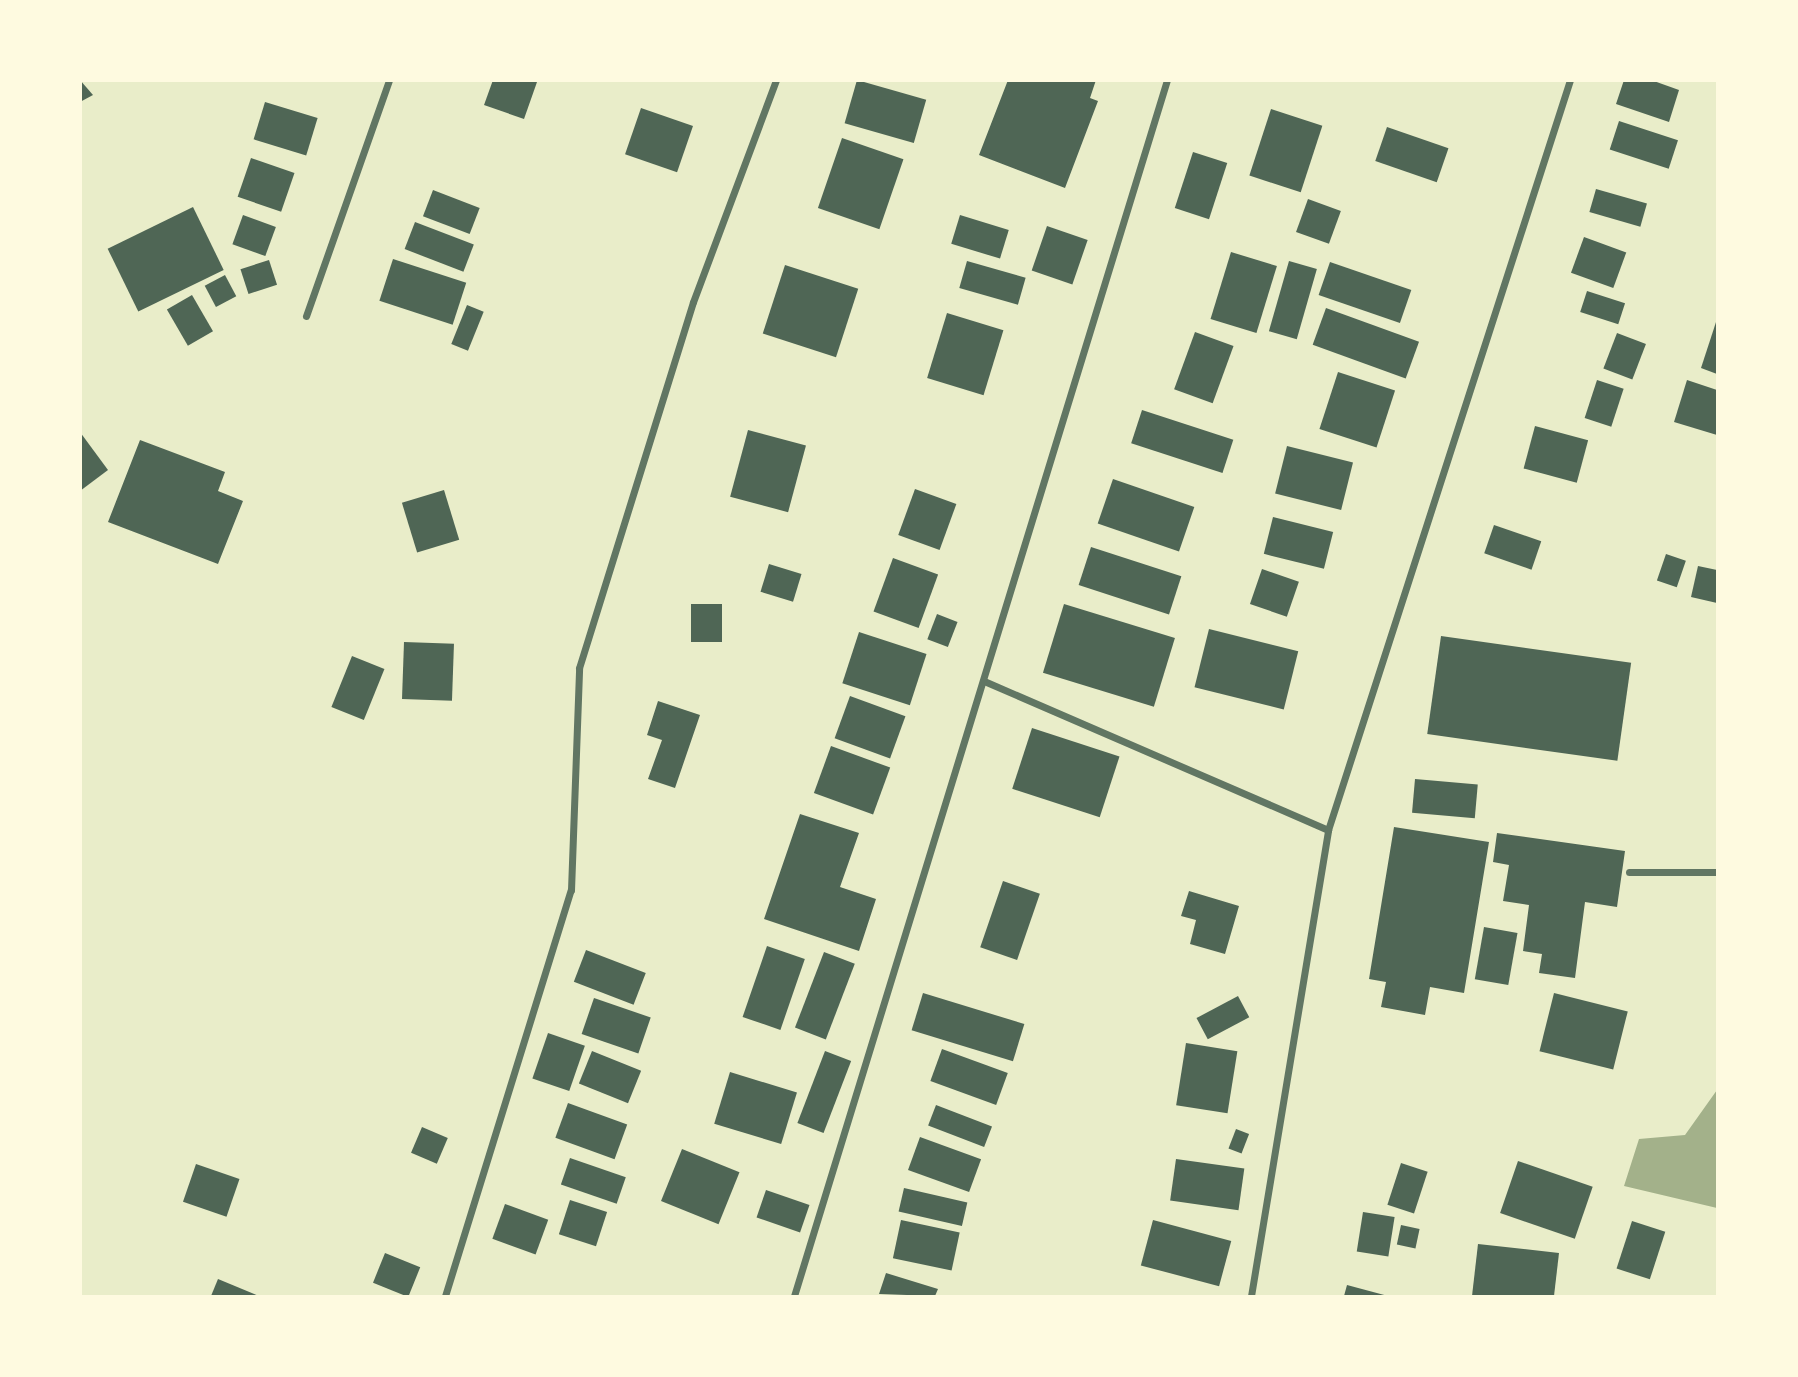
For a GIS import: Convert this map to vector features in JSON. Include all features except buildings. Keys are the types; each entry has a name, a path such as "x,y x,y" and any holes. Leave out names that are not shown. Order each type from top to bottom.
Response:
{"street":[{"path":"306,316 389,80"},
{"path":"445,1297 571,890 579,668 693,302 776,80"},
{"path":"794,1297 1167,80"},
{"path":"1251,1297 1328,830 1570,80"},
{"path":"984,681 1328,830"},
{"path":"1629,872 1717,872"}],"shaded area":[{"path":"1717,1090 1717,1208 1624,1186 1639,1139 1685,1135"}]}
